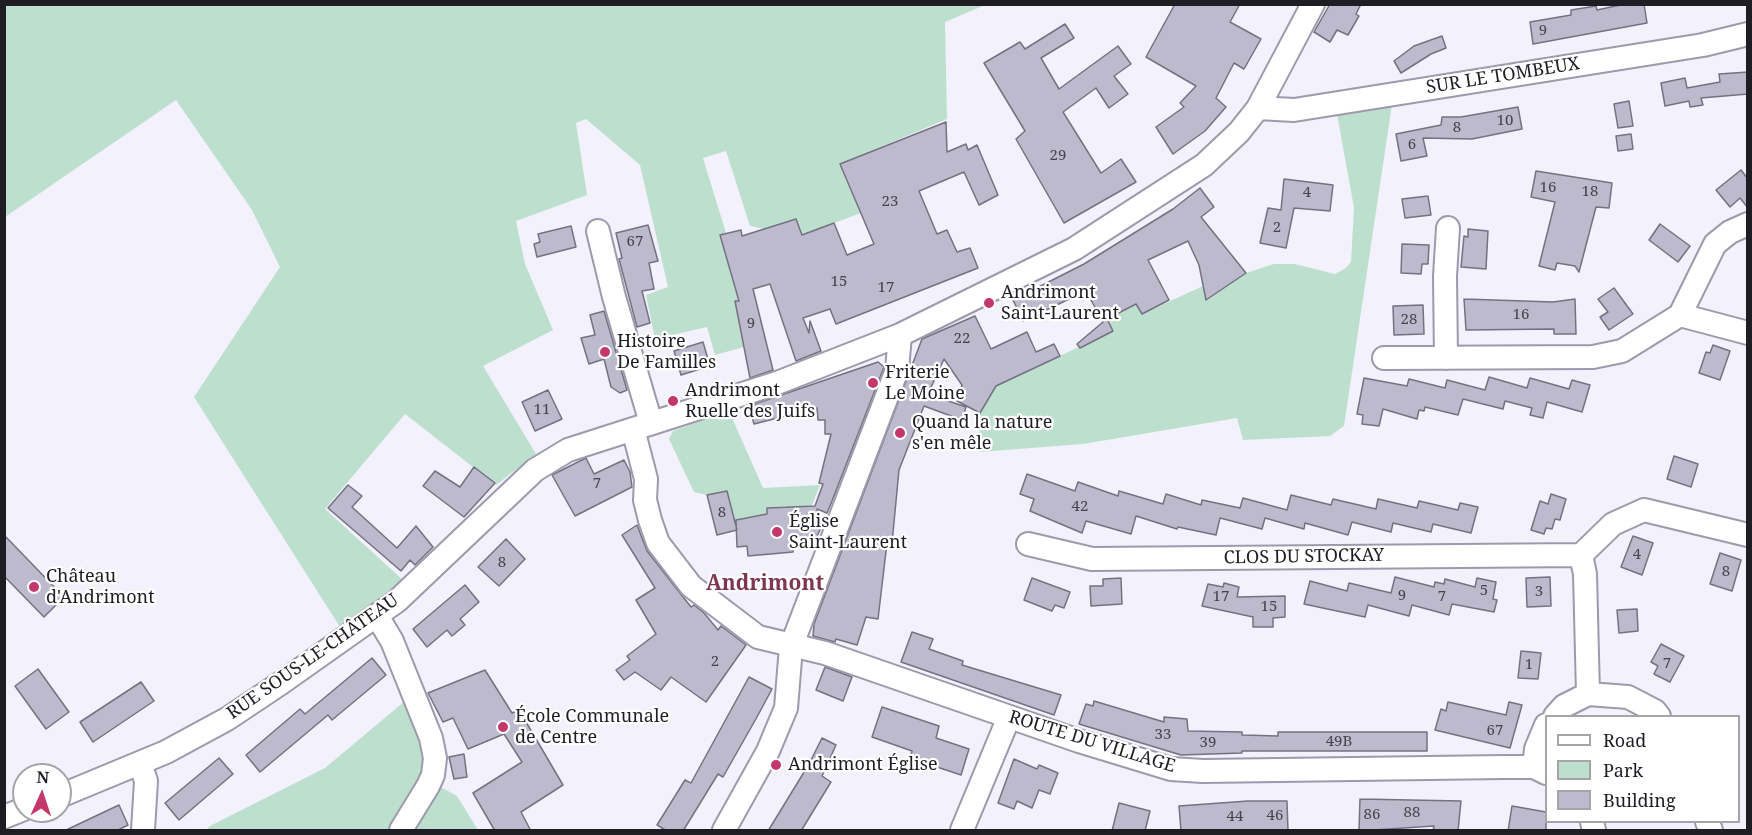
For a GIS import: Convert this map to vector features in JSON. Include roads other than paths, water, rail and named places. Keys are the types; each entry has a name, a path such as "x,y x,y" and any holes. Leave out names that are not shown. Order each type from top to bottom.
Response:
{"street":[{"name":"RUE SOUS-LE-CHÂTEAU","path":"72,791 140,763 227,719 377,616 535,470 568,450 777,383 900,335 1074,249 1204,165 1239,132 1258,108 1313,4"},
{"name":"SUR LE TOMBEUX","path":"1258,108 1294,110 1703,45 1748,34"},
{"path":"1383,358 1593,357 1622,351 1680,315 1715,244 1730,232 1748,224"},
{"path":"1446,358 1445,276 1448,228"},
{"name":"ROUTE DU VILLAGE","path":"598,231 642,426 648,510 658,543 691,586 758,637 791,647 825,653 1009,717 1171,769 1203,771 1540,770"},
{"path":"1680,315 1748,333"},
{"path":"724,831 768,751 786,708 791,647 897,370 900,335"},
{"path":"1587,694 1585,574 1581,555 1613,524 1644,510 1685,518 1748,535"},
{"name":"CLOS DU STOCKAY","path":"1028,544 1092,560 1581,555"},
{"path":"377,616 392,641 431,738 435,758 433,775 428,786 401,831"},
{"path":"1557,715 1564,706 1587,694 1628,697 1655,711 1658,715"},
{"path":"962,831 1009,717"},
{"path":"1540,770 1536,749 1545,727"},
{"path":"140,763 146,781 144,831"}],"place":[{"name":"Andrimont Saint-Laurent","path":"989,303"},
{"name":"Histoire De Familles","path":"605,352"},
{"name":"Friterie Le Moine","path":"873,383"},
{"name":"Andrimont Ruelle des Juifs","path":"673,401"},
{"name":"Quand la nature s'en mêle","path":"900,433"},
{"name":"Église Saint-Laurent","path":"777,532"},
{"name":"Château d'Andrimont","path":"34,587"},
{"name":"École Communale de Centre","path":"503,727"},
{"name":"Andrimont Église","path":"776,765"}],"district":[{"name":"Andrimont","path":"765,584"}]}
